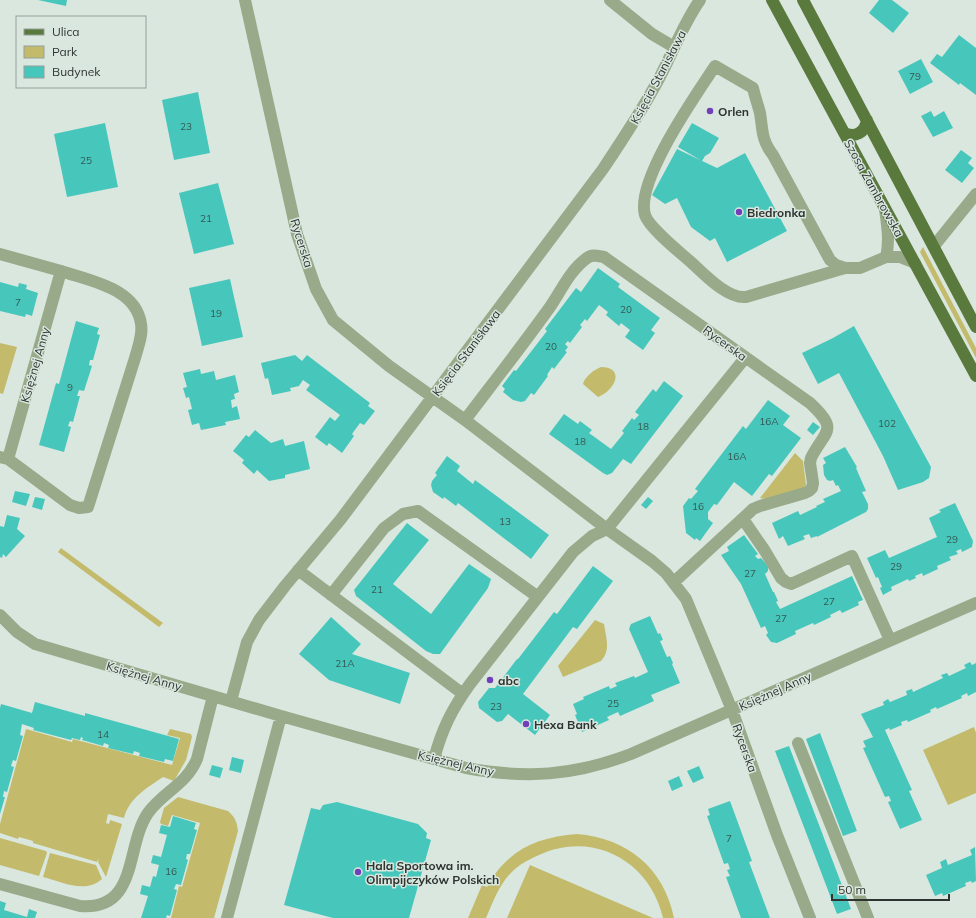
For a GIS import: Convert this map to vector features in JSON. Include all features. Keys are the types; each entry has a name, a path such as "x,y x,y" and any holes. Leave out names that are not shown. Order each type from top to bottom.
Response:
{"main road":[{"name":"Szosa Zambrowska","path":"772,0 976,376"},
{"name":"Szosa Zambrowska","path":"802,0 976,327"},
{"path":"844,133 853,136 857,135 864,129 867,120"}],"street":[{"name":"Rycerska","path":"245,0 297,234 316,289 333,320 389,366 465,420 652,561 674,582 686,599 732,710 775,829 810,918"},
{"path":"610,0 652,34 674,47"},
{"name":"Księcia Stanisława","path":"231,701 248,642 259,620 298,570 341,519 603,169 632,126 656,85 692,11 700,0"},
{"path":"845,268 836,265 830,260 768,147 762,134 760,114 753,88 715,66 672,133 653,169 646,192 644,208 645,215 649,222 709,278 728,293 740,298 845,268 860,268 886,257 900,257 915,263"},
{"path":"934,246 976,194"},
{"path":"884,208 889,245 886,257"},
{"name":"Księżnej Anny","path":"0,254 61,272 116,290 130,300 136,309 141,324 141,336 135,358 88,506 79,508 70,505 4,458 61,272"},
{"name":"Rycerska","path":"465,420 549,308 572,274 588,257 596,255 604,257 810,403 822,414 828,428 811,458 812,488 805,493 753,509 674,582"},
{"path":"434,759 444,728 463,694 538,597 573,552 592,536 608,529 745,358"},
{"path":"332,595 384,528 403,514 418,511 538,597"},
{"path":"743,519 781,578 791,584 852,556 890,640"},
{"path":"298,570 463,694"},
{"name":"Księżnej Anny","path":"0,615 17,632 35,644 466,768 502,774 544,775 570,772 612,761 630,754 976,603"},
{"path":"0,884 80,906 96,905 110,900 119,892 126,879 141,826 147,814 154,805 185,779 194,767 212,696"},
{"path":"227,918 281,716"},
{"path":"798,742 868,918"}],"green space":[{"path":"923,247 976,348 976,358 920,252"},
{"path":"0,343 17,347 3,394 0,393"},
{"path":"601,367 608,368 613,371 615,379 609,389 598,397 583,384 590,374"},
{"path":"795,453 803,461 806,485 804,488 766,499 760,498"},
{"path":"61,548 163,623 159,627 58,552"},
{"path":"595,620 604,624 607,648 604,657 601,661 563,677 558,666"},
{"path":"974,727 976,733 976,793 948,805 923,750"},
{"path":"26,729 72,742 73,739 172,765 180,738 167,735 170,729 191,734 192,737 186,760 174,781 163,777 139,794 126,811 124,818 108,814 106,823 109,824 110,820 122,824 106,877 98,862 99,858 97,862 33,843 33,841 19,837 18,839 0,833 0,824"},
{"path":"178,797 228,811 236,822 238,831 214,918 171,918 179,886 182,887 200,823 172,815 168,826 161,824 160,822 164,808"},
{"path":"577,834 612,842 627,849 640,859 662,884 669,900 674,918 663,918 656,898 646,881 632,866 616,856 599,849 579,846 559,848 539,855 523,863 505,880 486,918 468,918 482,885 487,887 495,874 514,855 536,842 549,838"},
{"path":"0,838 46,851 47,853 39,876 0,865"},
{"path":"50,853 96,865 102,879 88,886 73,886 43,877"},
{"path":"530,865 653,918 507,918"}],"building":[{"path":"38,0 67,0 66,6"},
{"path":"879,0 892,0 909,13 893,33 869,13"},
{"path":"959,35 976,48 976,95 960,83 959,85 930,63 937,54 942,57"},
{"path":"921,59 933,82 910,94 898,71"},
{"path":"198,92 210,153 174,160 162,100"},
{"path":"931,111 934,117 944,111 953,128 933,137 921,116"},
{"path":"105,123 118,187 67,197 54,134"},
{"path":"692,123 719,138 710,153 705,156 702,161 678,147"},
{"name":"Biedronka","path":"677,149 717,168 745,153 787,231 727,262 715,238 710,241 691,227 677,198 665,204 652,195"},
{"path":"961,150 972,158 968,163 974,168 962,183 945,170"},
{"path":"218,183 234,244 194,254 179,193"},
{"path":"598,268 620,284 618,287 660,318 651,330 655,333 643,350 625,337 630,330 621,323 619,326 606,315 608,312 599,305 587,321 585,319 580,325 582,327 570,343 568,341 565,344 568,347 565,351 567,352 554,369 552,367 547,375 548,376 534,395 531,393 525,401 521,402 513,400 503,392 505,389 502,386 514,370 516,371 547,331 545,329 576,288 581,292"},
{"path":"230,279 243,337 202,346 189,288"},
{"path":"0,282 18,287 19,283 27,285 26,289 38,293 32,316 26,314 25,317 0,311"},
{"path":"76,321 99,328 97,334 100,335 93,360 90,360 89,365 92,366 84,391 79,390 77,396 80,396 73,422 70,421 68,426 71,427 64,452 39,445 56,383 59,384"},
{"path":"854,326 931,467 929,478 923,482 898,490 883,456 839,373 818,384 802,353"},
{"path":"295,355 302,361 307,355 370,403 368,406 375,411 364,425 360,423 352,434 354,436 342,453 329,443 327,446 315,437 330,417 335,421 340,415 306,390 310,385 303,380 299,386 290,388 291,391 272,395 268,378 265,379 261,363"},
{"path":"200,369 201,374 214,371 216,380 235,375 239,392 234,394 235,399 231,400 232,408 237,406 240,419 225,422 226,425 201,430 199,423 192,425 188,410 192,409 189,397 186,398 183,388 187,387 183,373"},
{"path":"664,381 683,396 631,464 623,459 612,473 607,475 603,473 549,434 564,414 578,424 580,421 592,430 589,433 611,449 624,433 622,431 632,418 634,420 639,415 635,412 653,389 656,392"},
{"path":"768,400 790,416 783,425 801,438 772,476 769,474 752,496 734,482 717,505 714,504 708,512 708,519 713,523 700,541 696,538 695,540 686,533 683,506 689,498 691,499 698,491 695,489 743,426 746,429"},
{"path":"813,422 820,427 813,435 807,430"},
{"path":"255,430 271,443 283,439 285,446 304,441 310,469 285,475 285,478 269,481 257,470 254,474 242,463 244,460 233,451 246,435 249,437"},
{"path":"845,447 857,467 856,468 866,491 862,492 868,504 868,509 866,512 817,537 811,538 809,534 803,536 805,539 788,546 783,536 779,539 772,523 798,511 800,515 825,502 823,499 841,491 833,480 827,480 824,475 823,465 826,463 823,458"},
{"path":"447,456 460,466 457,471 473,484 475,480 549,535 531,559 458,503 456,506 444,497 443,499 433,492 431,485 432,481 437,475 435,473"},
{"path":"15,491 30,494 26,506 12,502"},
{"path":"35,497 45,499 42,510 32,507"},
{"path":"648,497 653,501 646,509 641,505"},
{"path":"955,503 973,541 972,547 962,552 961,549 956,551 958,554 949,557 951,560 937,566 938,569 923,576 922,573 915,576 916,578 909,581 908,579 891,587 892,590 883,595 878,577 876,578 867,558 885,550 889,558 937,537 929,518 941,512 939,510"},
{"path":"7,515 20,518 17,529 25,536 6,557 3,554 2,558 0,557 0,526 4,527"},
{"path":"407,523 429,540 393,584 431,614 469,564 491,579 488,588 440,654 433,654 426,651 356,596 354,590"},
{"path":"744,535 758,554 755,556 758,559 761,558 768,566 768,571 765,574 778,601 776,602 780,609 852,576 863,600 858,602 859,605 842,613 840,610 830,615 831,617 814,625 813,623 795,631 796,634 777,643 771,642 766,635 768,633 765,626 761,628 741,584 721,555 729,551 727,547"},
{"path":"593,566 613,581 577,629 573,627 523,694 550,715 535,735 508,714 502,721 497,722 479,708 478,702 489,688 495,688 554,612 557,614"},
{"path":"650,616 658,634 660,633 663,640 660,641 667,657 670,656 680,683 651,695 654,701 620,716 618,712 607,717 609,720 582,732 575,715 577,714 573,704 584,699 583,697 609,686 610,689 617,686 615,683 634,676 635,678 648,672 629,629 631,624"},
{"path":"331,617 361,644 352,654 410,673 400,704 329,680 299,654"},
{"path":"970,662 972,665 976,663 976,692 968,696 967,693 961,696 962,698 937,709 936,707 930,710 931,712 908,722 907,720 901,722 902,725 890,730 889,728 885,730 912,790 909,791 922,820 900,829 888,802 891,801 889,796 885,797 863,748 866,747 863,741 873,737 861,714 884,705 883,702 888,699 890,702 907,695 906,691 912,689 913,692 943,678 941,675 947,673 949,676 966,668 964,665"},
{"path":"35,702 85,716 85,713 179,739 173,761 165,759 164,762 139,756 140,753 134,751 133,754 108,748 109,745 104,743 103,746 82,740 83,738 81,737 80,740 72,738 71,740 33,730 34,728 22,724 20,735 23,736 16,761 13,760 11,766 14,767 7,792 4,791 3,797 5,797 0,814 1,704 32,713"},
{"path":"820,733 857,831 843,836 806,739"},
{"path":"789,746 851,909 837,914 775,751"},
{"path":"232,757 244,760 241,773 229,770"},
{"path":"212,765 223,768 220,778 209,775"},
{"path":"699,766 704,778 693,783 687,771"},
{"path":"679,776 683,786 672,791 668,781"},
{"path":"730,801 752,861 749,862 770,918 741,918 726,877 730,876 727,870 730,869 728,863 724,864 707,816 710,815 708,809"},
{"name":"Hala Sportowa im. Olimpijczyków Polskich","path":"337,802 418,824 427,833 426,838 431,840 409,918 333,918 284,905 311,808 320,810 323,805"},
{"path":"173,816 196,823 194,829 197,830 190,854 187,854 186,859 188,860 181,885 176,884 174,889 177,890 170,916 167,915 166,918 141,918 148,896 140,894 142,885 150,887 153,876 156,877 159,865 151,863 153,855 161,857 167,835 159,833 161,825 170,827"},
{"path":"975,847 976,881 972,883 971,881 965,883 966,886 943,896 942,893 935,896 926,875 942,868 940,862 946,859 948,865 972,855 970,850"},
{"path":"0,901 6,903 4,910 27,917 29,909 37,912 35,918 0,918"}],"place":[{"name":"Orlen","path":"710,111"},
{"name":"Biedronka","path":"739,212"},
{"name":"abc","path":"490,680"},
{"name":"Hexa Bank","path":"526,724"},
{"name":"Hala Sportowa im. Olimpijczyków Polskich","path":"358,872"}]}
